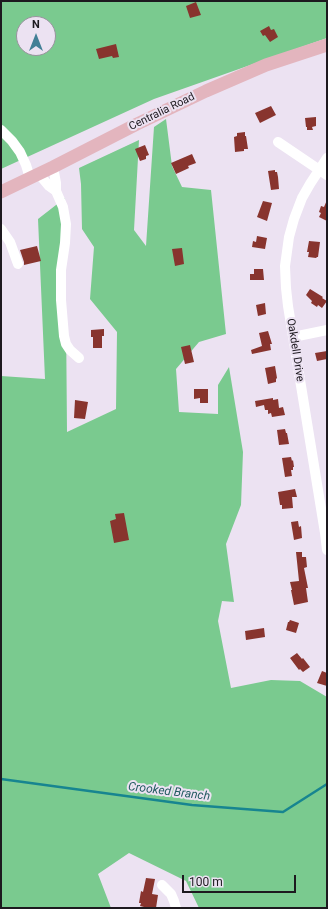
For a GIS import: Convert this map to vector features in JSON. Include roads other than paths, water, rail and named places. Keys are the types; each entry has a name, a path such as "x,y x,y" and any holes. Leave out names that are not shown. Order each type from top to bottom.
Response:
{"main road":[{"name":"Centralia Road","path":"1,192 206,91 266,65 327,45"}],"street":[{"path":"1,130 20,152 26,165 34,176 56,191 60,198 66,224 61,270 61,300 64,336 66,344 70,350 79,358"},
{"path":"278,142 323,172"},
{"name":"Oakdell Drive","path":"327,158 323,172 302,198 289,237 285,266 286,288 293,337 327,550"},
{"path":"53,167 56,191"},
{"path":"1,229 10,242 18,264"},
{"path":"293,337 327,330"},
{"path":"162,885 171,894 176,908"}],"waterway":[{"name":"Crooked Branch","path":"1,779 192,805 283,812 327,784"}]}
